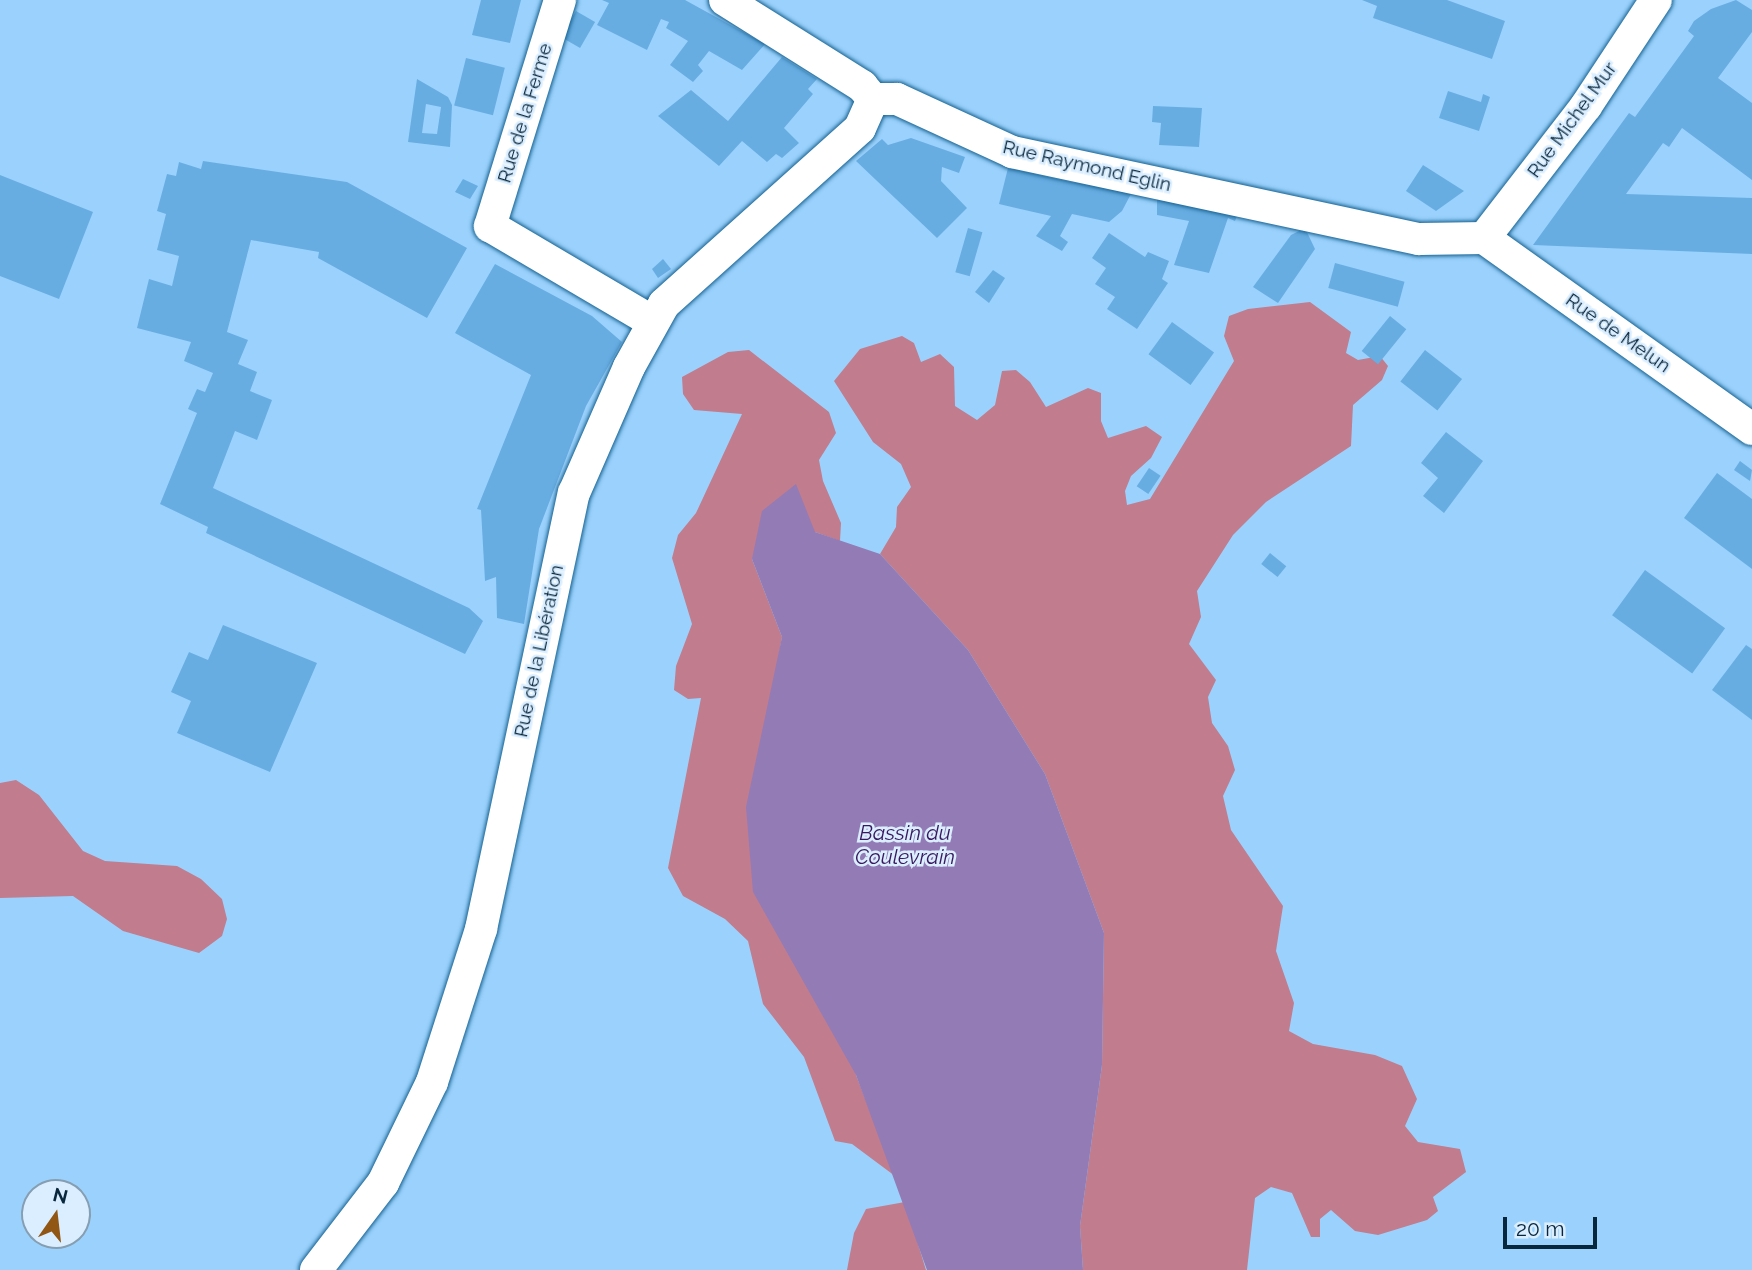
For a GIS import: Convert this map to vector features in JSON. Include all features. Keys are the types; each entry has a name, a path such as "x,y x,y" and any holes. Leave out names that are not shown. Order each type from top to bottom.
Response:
{"street":[{"name":"Rue de la Ferme","path":"560,0 490,226 653,322"},
{"path":"725,0 862,86 873,99"},
{"name":"Rue Michel Mur","path":"1484,238 1586,106 1656,0"},
{"name":"Rue Raymond Eglin","path":"873,99 897,99 1012,152 1419,239 1484,238"},
{"name":"Rue de la Libération","path":"316,1270 383,1183 432,1082 481,929 574,493 600,427 653,322 685,283 860,128 873,99"},
{"name":"Rue de Melun","path":"1484,238 1752,429"}],"shaded area":[{"path":"1310,302 1351,332 1346,353 1358,360 1380,356 1388,366 1382,380 1353,405 1351,446 1266,502 1233,535 1197,591 1201,617 1189,644 1216,680 1208,697 1212,723 1228,746 1235,770 1223,796 1231,830 1283,906 1276,951 1294,1003 1289,1031 1313,1044 1375,1055 1402,1066 1417,1099 1405,1126 1418,1142 1460,1149 1466,1172 1433,1197 1438,1211 1427,1220 1378,1235 1355,1231 1331,1210 1320,1219 1320,1237 1311,1237 1292,1193 1271,1187 1255,1198 1247,1270 1083,1270 1080,1226 1102,1065 1104,933 1045,774 968,650 880,554 896,527 897,507 911,487 901,464 873,442 834,381 860,349 902,336 914,343 921,362 940,354 954,367 955,406 977,420 995,405 1002,371 1016,370 1030,382 1046,407 1088,388 1101,393 1101,421 1108,438 1146,426 1162,437 1151,458 1131,476 1125,491 1127,505 1150,499 1234,361 1224,336 1229,316 1248,309"},
{"path":"749,350 829,412 836,433 819,460 823,481 841,523 840,541 815,532 752,559 782,637 771,701 856,1075 895,1176 852,1144 835,1141 804,1057 763,1004 748,941 725,919 683,896 668,868 701,698 688,699 674,690 676,666 692,624 672,558 678,535 696,513 742,414 694,410 683,394 682,377 728,352"},
{"path":"16,780 39,795 83,851 105,861 177,866 201,879 222,899 227,919 222,936 199,953 123,931 73,896 0,898 0,783"},
{"path":"905,1202 926,1270 847,1270 854,1233 866,1209"}],"water":[{"name":"Bassin du Coulevrain","path":"796,484 815,532 880,554 968,650 1045,774 1104,933 1102,1065 1080,1226 1083,1270 927,1270 856,1075 753,892 746,807 782,637 752,559 762,511"}],"building":[{"path":"481,0 521,0 510,43 472,35"},
{"path":"602,0 685,0 765,44 742,70 709,51 698,65 703,71 693,82 670,65 688,41 666,28 669,22 661,19 647,50 597,25 609,3"},
{"path":"1362,0 1447,0 1505,21 1492,59 1373,18 1377,6"},
{"path":"1736,0 1752,10 1752,32 1718,78 1752,103 1752,180 1682,128 1669,147 1663,143 1626,194 1752,198 1752,254 1533,245 1629,113 1635,117 1694,36 1688,31 1694,21 1711,9"},
{"path":"576,11 595,22 580,48 561,37"},
{"path":"782,57 817,79 808,89 813,94 784,128 799,143 782,158 776,154 767,162 742,141 719,166 658,116 691,90 728,121"},
{"path":"466,58 505,68 493,115 454,106"},
{"path":"417,79 448,97 452,105 450,147 408,142","holes":["426,104 441,107 437,134 422,133"]},
{"path":"1448,91 1481,102 1483,94 1490,97 1479,131 1439,118"},
{"path":"1153,106 1202,108 1199,147 1159,145 1161,123 1152,122"},
{"path":"911,138 965,157 959,173 942,167 941,181 967,208 937,238 856,161 882,139 888,145"},
{"path":"203,161 347,182 467,248 427,318 318,258 319,252 251,240 227,332 248,340 238,364 257,372 250,391 272,400 257,440 235,431 213,488 469,608 483,621 465,654 206,533 208,527 160,504 197,413 188,409 197,389 205,392 213,373 184,361 191,342 137,328 149,279 172,286 179,256 157,250 166,214 157,211 167,174 176,176 179,162 201,169"},
{"path":"1423,165 1464,191 1436,211 1406,191"},
{"path":"1008,168 1132,192 1122,211 1109,222 1072,214 1060,236 1068,242 1062,251 1036,236 1051,216 999,204"},
{"path":"0,175 93,212 59,299 0,276"},
{"path":"463,179 478,186 470,199 455,192"},
{"path":"1157,197 1238,213 1235,221 1228,218 1209,273 1174,265 1189,221 1157,215"},
{"path":"968,228 982,232 970,276 955,272"},
{"path":"1305,228 1315,249 1278,303 1253,287 1291,235"},
{"path":"1109,233 1145,257 1148,252 1169,261 1162,279 1168,283 1137,329 1107,309 1115,297 1095,284 1106,268 1092,258"},
{"path":"663,259 671,269 658,278 652,269"},
{"path":"1335,263 1405,282 1398,307 1328,288"},
{"path":"495,264 592,316 622,342 586,406 539,529 524,624 497,618 496,577 485,581 481,510 477,509 531,375 455,333"},
{"path":"993,270 1005,278 989,303 975,292"},
{"path":"1390,316 1406,329 1378,364 1362,351"},
{"path":"1172,322 1214,353 1191,385 1148,354"},
{"path":"1425,350 1462,379 1437,410 1400,382"},
{"path":"1446,432 1483,461 1444,513 1423,496 1438,478 1421,463"},
{"path":"1740,461 1752,470 1750,481 1734,470"},
{"path":"1149,468 1161,476 1148,494 1137,486"},
{"path":"1717,473 1752,499 1752,569 1684,518"},
{"path":"1270,553 1286,566 1278,577 1261,564"},
{"path":"1645,570 1725,628 1692,673 1612,615"},
{"path":"223,625 317,663 270,772 177,733 191,701 171,692 189,652 208,660"},
{"path":"1746,645 1752,649 1752,720 1712,690"}]}
